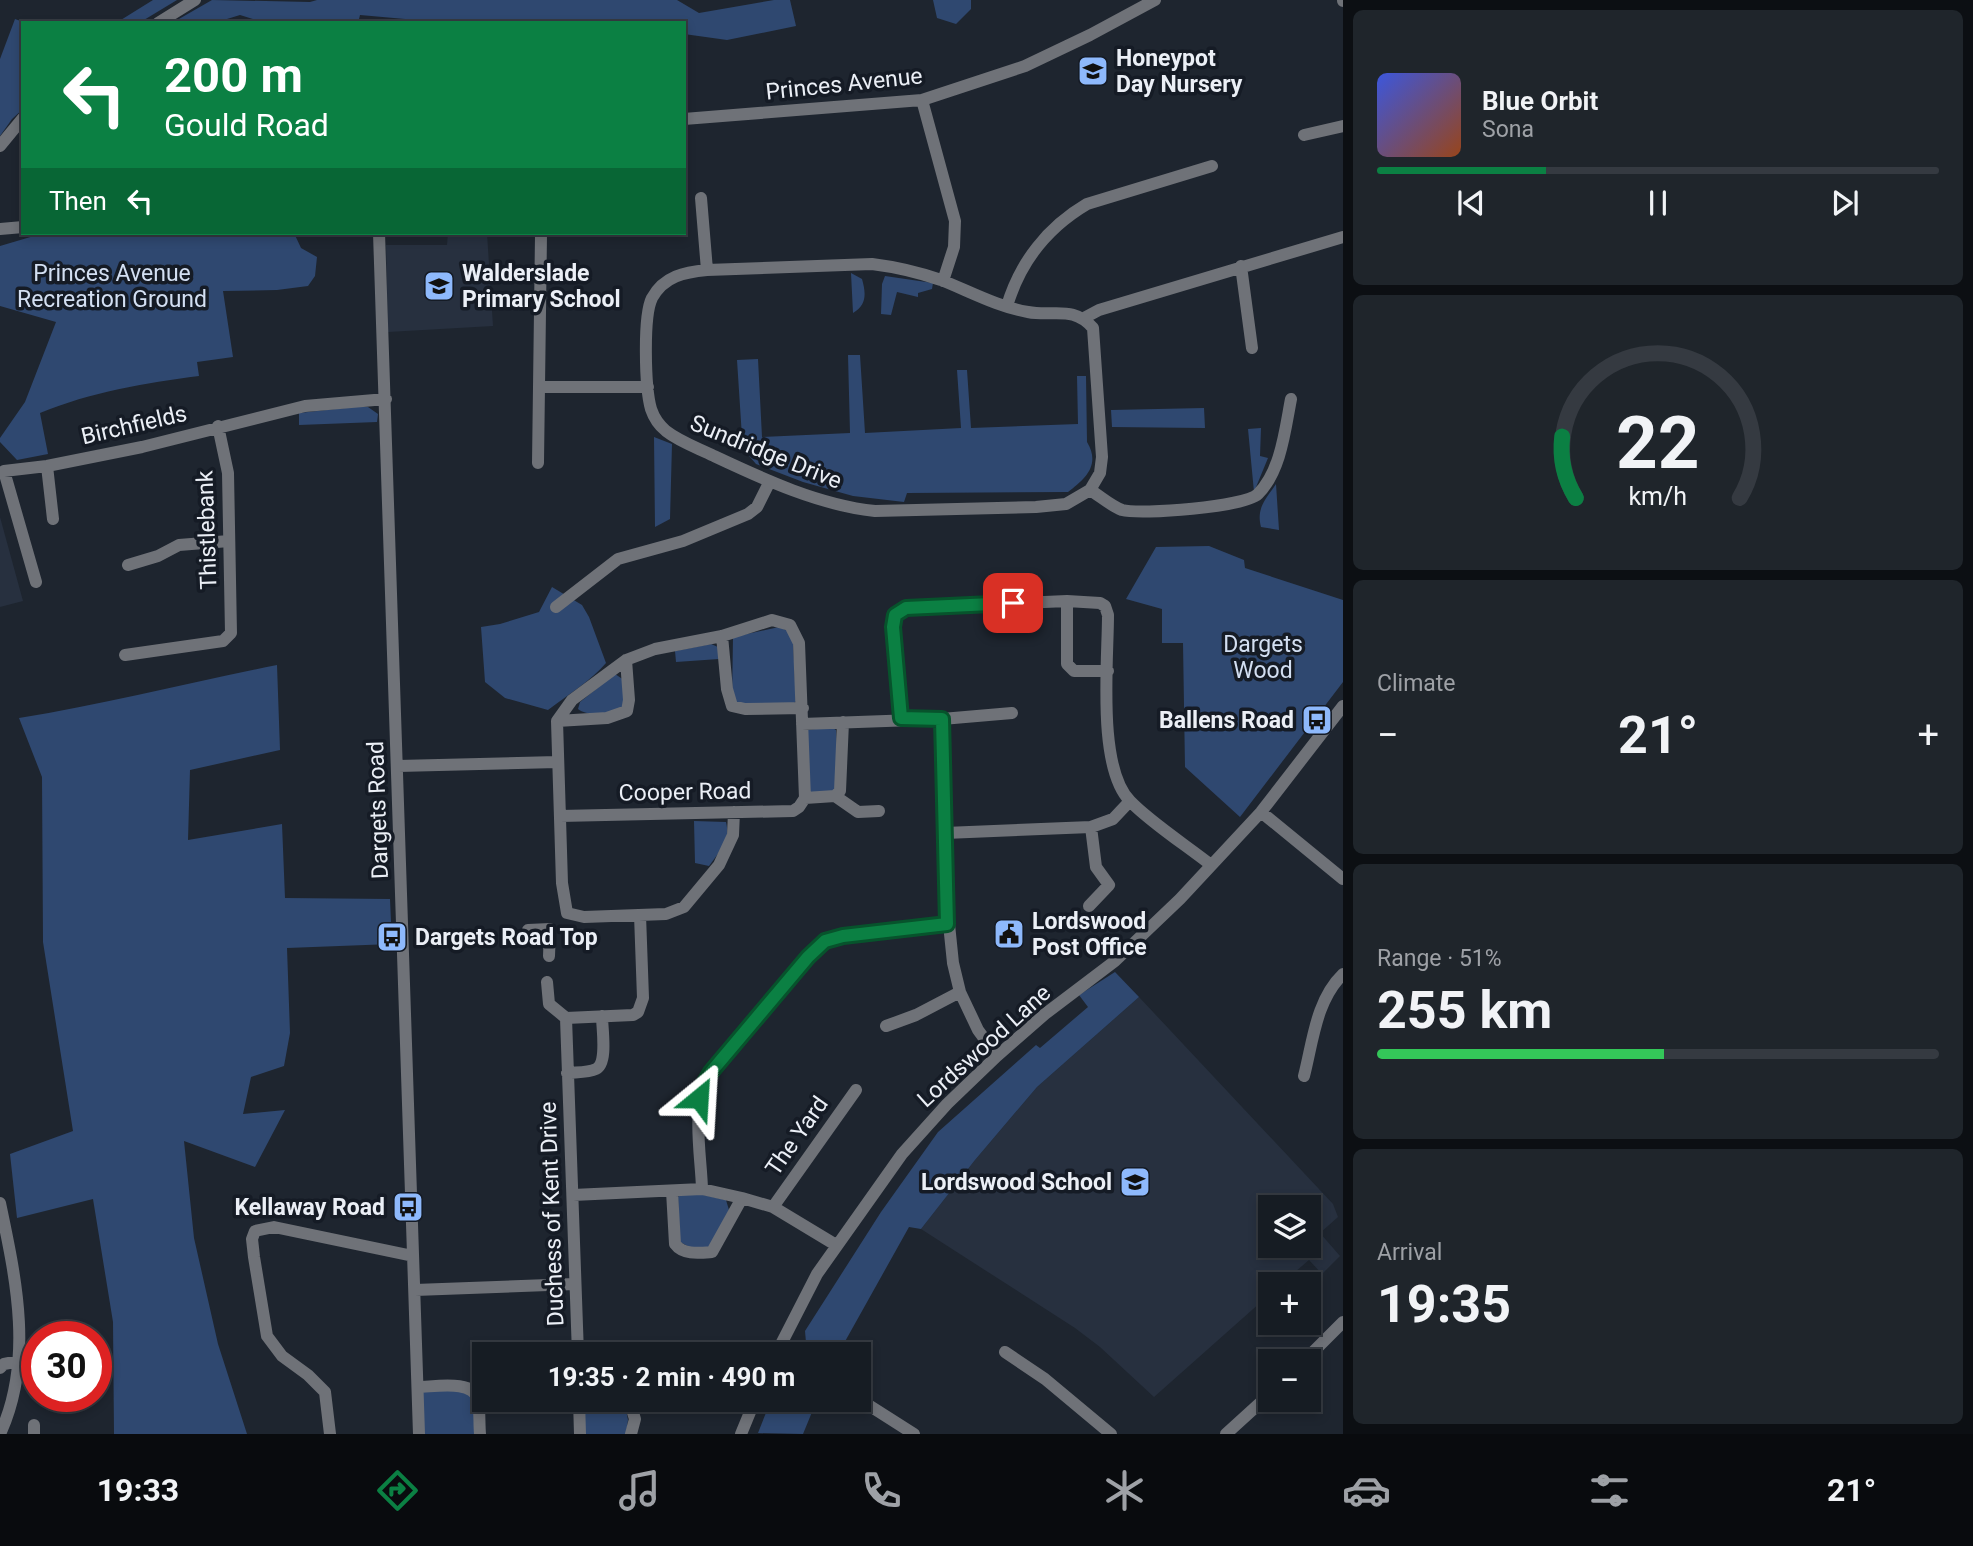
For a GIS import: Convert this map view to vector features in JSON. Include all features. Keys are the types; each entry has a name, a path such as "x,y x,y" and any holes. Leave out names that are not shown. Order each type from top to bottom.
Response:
{"street":[{"path":"161,21 195,0"},
{"name":"Princes Avenue","path":"686,119 922,100 1025,66 1090,36 1155,0"},
{"path":"922,100 955,220 954,247 943,281"},
{"path":"0,146 21,120"},
{"path":"1304,135 1343,126"},
{"path":"1007,306 1020,271 1049,232 1071,213 1087,204 1212,166"},
{"path":"701,198 707,270"},
{"path":"0,229 21,228"},
{"name":"Dargets Road","path":"379,235 419,1434"},
{"path":"538,463 541,235"},
{"path":"1291,399 1271,477 1256,497 1238,503 1139,513 1118,509 1090,490 1100,472 1102,457 1093,328 1084,318 1099,310 1343,237"},
{"name":"Sundridge Drive","path":"1084,318 1071,313 1027,312 943,281 896,267 872,264 682,273 664,282 653,296 648,310 648,387 651,409 664,430 674,437 770,481 853,509 876,512 1036,507 1066,504 1090,490"},
{"path":"1241,266 1252,348"},
{"path":"540,387 648,387"},
{"name":"Birchfields","path":"36,582 4,471 47,466 142,447 305,406 386,399"},
{"name":"Thistlebank","path":"125,655 223,641 231,633 228,474 218,426"},
{"path":"47,466 53,519"},
{"path":"556,607 618,559 683,541 748,514 758,507 770,481"},
{"path":"128,565 158,556 179,545 229,541"},
{"path":"1067,601 1067,664 1074,671 1108,671"},
{"path":"901,718 893,627 895,615 906,608 1067,601 1100,603 1105,606 1108,615 1108,724 1112,766 1118,784 1130,801 1211,864"},
{"path":"567,913 562,883 557,721 572,700 626,660 655,649 722,636 772,620 790,625 799,643 805,798"},
{"path":"722,636 727,689 732,706 745,709 803,708"},
{"path":"557,721 607,718 627,711 629,699 626,660"},
{"name":"Lordswood Lane","path":"785,1342 800,1305 836,1245 902,1154 947,1104 997,1056 1045,1014 1115,961 1180,899 1261,812 1343,706"},
{"path":"802,724 901,718 942,719 1013,713"},
{"path":"942,719 947,924 960,992 978,1030 997,1056"},
{"path":"843,722 841,786 835,796 858,812 879,811"},
{"path":"398,766 557,762"},
{"name":"Cooper Road","path":"560,816 793,811 805,798 835,796"},
{"path":"945,833 1091,827 1113,819 1130,801"},
{"path":"567,913 584,917 666,914 684,907 719,865 733,835 734,812"},
{"path":"1261,812 1343,879"},
{"path":"1089,906 1114,881 1096,867 1091,827"},
{"path":"528,930 550,929 567,913"},
{"path":"547,982 549,1004 566,1018 634,1015 642,1007 640,915"},
{"path":"702,1189 699,1112 701,1089 711,1072 808,957 825,941 843,936 947,924"},
{"path":"549,956 550,929"},
{"path":"1304,1076 1324,1001 1343,974"},
{"path":"886,1026 916,1015 960,992"},
{"name":"Duchess of Kent Drive","path":"568,1073 599,1068 603,1061 602,1016"},
{"name":"Duchess of Kent Drive","path":"566,1018 577,1342"},
{"name":"The Yard","path":"773,1208 856,1090"},
{"path":"573,1195 702,1189 773,1208 836,1245"},
{"path":"672,1191 675,1244 678,1248 692,1253 712,1252 742,1198"},
{"path":"0,1203 18,1300 20,1327 19,1361 10,1409 0,1434"},
{"path":"330,1434 325,1392 308,1375 282,1356 267,1336 254,1257 252,1239 255,1231 274,1227 413,1256"},
{"path":"415,1290 575,1284"},
{"path":"1316,1349 1343,1322"},
{"path":"1005,1352 1045,1379 1111,1434"},
{"path":"0,1368 4,1364 19,1361"},
{"path":"418,1387 470,1388 478,1398 480,1434"},
{"path":"1226,1434 1258,1405"},
{"path":"871,1407 914,1434"},
{"path":"579,1412 580,1434"},
{"path":"631,1434 635,1419 633,1412"},
{"path":"741,1434 750,1412"}],"shaded area":[{"name":"Walderslade Primary School","path":"448,235 487,235 493,326 388,332 386,245 447,245"},
{"path":"0,517 23,601 0,607"},
{"name":"Lordswood School","path":"1139,997 1333,1204 1338,1217 1321,1232 1321,1195 1258,1195 1258,1258 1321,1258 1321,1234 1340,1256 1322,1274 1309,1260 1295,1272 1258,1272 1258,1305 1154,1397 1100,1347 1075,1328 921,1229 1037,1087"}],"green space":[{"path":"153,0 177,0 142,21 119,21"},
{"path":"212,0 677,0 699,13 774,0 790,0 796,26 727,40 686,34 686,21 428,21 360,15 358,21 260,21 240,15 220,21 175,21"},
{"path":"933,0 971,0 971,9 956,24 937,18"},
{"path":"15,19 21,21 21,111 0,136 0,59"},
{"name":"Princes Avenue Recreation Ground","path":"37,235 295,235 301,248 317,257 315,276 308,286 277,290 223,291 233,357 197,362 199,376 118,389 40,413 48,454 17,460 0,442 0,438 25,402 56,322 0,306 0,246"},
{"path":"851,273 862,279 865,294 861,306 853,313"},
{"path":"885,276 933,283 932,289 918,293 918,297 897,292 891,315 881,314 882,284"},
{"path":"848,355 860,355 865,433 961,428 957,370 967,370 971,428 1078,424 1077,376 1086,376 1087,442 1092,458 1089,471 1068,492 907,493 904,502 853,496 803,482 756,464 745,451 719,438 742,437 737,360 758,359 762,437 850,433"},
{"path":"368,407 378,414 377,422 299,425 299,413"},
{"path":"1204,408 1205,428 1112,427 1111,410"},
{"path":"1261,428 1260,456 1268,458 1254,492 1248,429"},
{"path":"654,437 672,444 670,519 655,527"},
{"path":"1276,484 1279,530 1261,527 1260,520 1263,504"},
{"name":"Dargets Wood","path":"1209,546 1244,560 1245,568 1343,600 1343,682 1240,817 1185,767 1183,643 1162,643 1162,609 1126,599 1156,547"},
{"path":"552,587 582,605 606,663 586,682 548,710 505,698 485,682 481,627 539,612"},
{"path":"779,627 788,631 793,641 796,701 791,706 747,708 732,700 733,637"},
{"path":"711,644 718,647 719,659 676,662 675,651"},
{"path":"277,665 280,750 190,770 188,840 282,824 285,898 390,899 392,944 287,948 290,1033 284,1066 251,1077 243,1114 285,1110 255,1167 184,1141 194,1238 218,1344 247,1434 114,1434 113,1322 93,1199 17,1218 10,1154 73,1131 43,942 42,777 19,718"},
{"path":"615,674 624,680 624,707 601,714 578,709 580,702"},
{"path":"831,727 836,730 839,784 837,791 812,793 807,789 808,730"},
{"path":"694,821 726,822 726,841 709,866 695,863"},
{"path":"1115,972 1139,997 1037,1087 921,1229 909,1227 845,1342 806,1342 805,1331 881,1212 938,1132 1036,1045 1040,1048 1088,1007 1079,995"},
{"path":"695,1193 726,1200 729,1210 708,1249 695,1250 680,1242 678,1197"},
{"path":"418,1387 470,1388 472,1412 475,1412 480,1434 419,1434"},
{"path":"584,1412 626,1412 626,1434 585,1434"},
{"path":"766,1412 812,1412 803,1434 758,1433"}],"place":[{"name":"Honeypot Day Nursery","path":"1093,71"},
{"name":"Walderslade Primary School","path":"439,286"},
{"name":"Ballens Road","path":"1317,720"},
{"name":"Lordswood Post Office","path":"1009,934"},
{"name":"Dargets Road Top","path":"392,937"},
{"name":"Lordswood School","path":"1135,1182"},
{"name":"Kellaway Road","path":"408,1207"}],"route":[{"path":"699,1098 711,1072 808,957 825,941 843,936 947,924 942,719 901,718 893,627 895,615 906,608 1013,603"}]}
